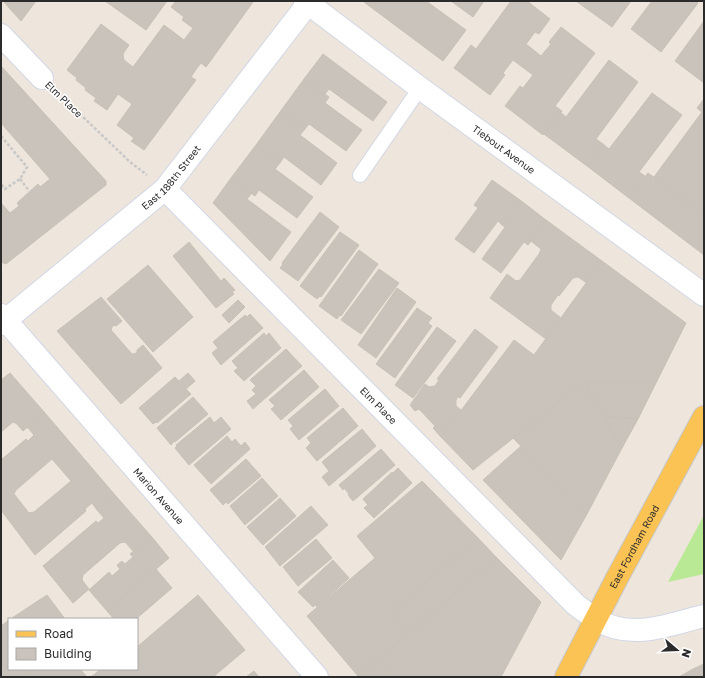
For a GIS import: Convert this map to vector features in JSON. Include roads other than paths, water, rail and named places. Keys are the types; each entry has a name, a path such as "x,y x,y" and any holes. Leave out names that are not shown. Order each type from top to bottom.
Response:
{"main road":[{"name":"East Fordham Road","path":"571,675 595,620 704,417"}],"street":[{"name":"Tiebout Avenue","path":"308,2 420,88 704,295"},
{"name":"East 188th Street","path":"2,320 165,189 308,2"},
{"name":"Elm Place","path":"1,35 42,78"},
{"name":"Elm Place","path":"165,189 576,605 595,620 606,626 617,629 644,631 704,616"},
{"name":"Marion Avenue","path":"2,320 317,677"}],"lane":[{"path":"360,175 420,88"}]}
